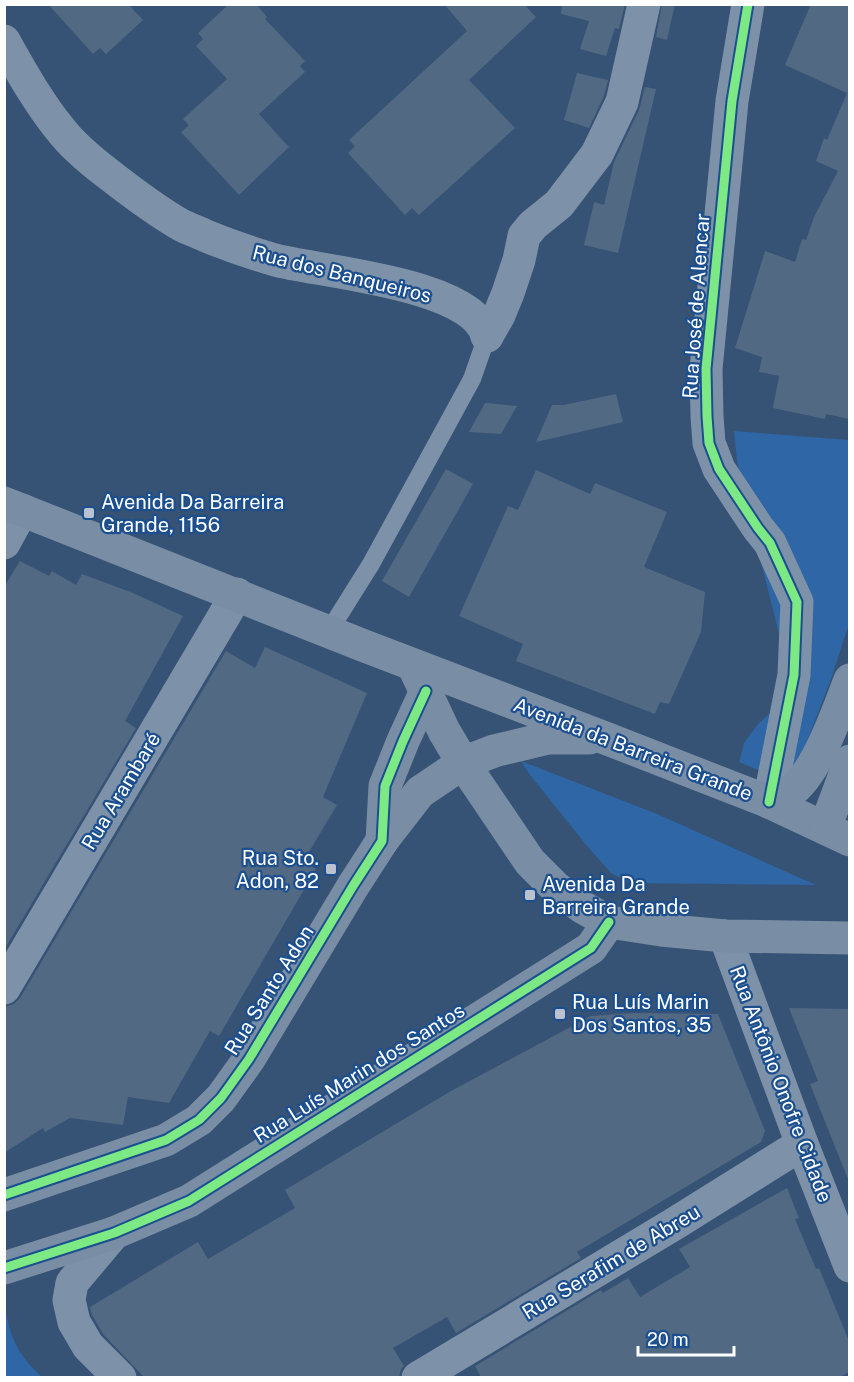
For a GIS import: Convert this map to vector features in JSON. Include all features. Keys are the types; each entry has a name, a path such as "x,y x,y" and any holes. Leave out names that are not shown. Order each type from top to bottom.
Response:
{"main road":[{"name":"Avenida da Barreira Grande","path":"14,507 329,631 420,678 605,738 769,802 837,834"},
{"path":"420,678 444,731 463,763 530,862 555,887 582,907 609,922 661,930 725,936 849,938"},
{"path":"382,841 385,786 403,741 420,678"},
{"path":"769,802 791,791 808,775 849,680"},
{"name":"Rua Santo Adon","path":"4,1195 166,1140 199,1120 221,1098 249,1059 353,886 382,841 420,792 463,763 494,751 548,738 605,738"},
{"path":"837,834 849,761"},
{"name":"Rua Luís Marin dos Santos","path":"114,1233 189,1201 296,1134 591,948 609,922"},
{"path":"4,1268 114,1233"}],"street":[{"path":"487,336 508,292 524,236 533,225 559,204 597,154 622,102 644,4"},
{"name":"Rua José de Alencar","path":"748,4 732,101 706,369 706,416 710,443 719,469 770,543 797,602 794,675 769,802"},
{"name":"Rua dos Banqueiros","path":"4,41 60,130 87,157 132,193 182,226 226,244 276,260 376,278 432,294 472,315 485,328 487,336"},
{"path":"4,543 14,507"},
{"name":"Rua Arambaré","path":"4,988 237,594"},
{"name":"Rua Antônio Onofre Cidade","path":"725,936 849,1266"},
{"name":"Rua Serafim de Abreu","path":"418,1377 674,1224 802,1144"},
{"path":"114,1233 72,1283 69,1300 74,1322 88,1346 120,1377"}],"lane":[{"path":"329,631 372,564 472,380 487,336"}],"shaded area":[{"path":"734,431 849,440 849,624 806,744 790,775 772,776 739,762 744,743 758,724 769,714 782,687 780,638 737,461"},
{"path":"521,761 657,814 816,885 633,883 626,881 611,873 587,846"},
{"path":"7,1316 11,1334 19,1350 42,1377 5,1377 4,1317"}],"building":[{"path":"48,4 128,4 143,20 106,54 100,48 93,54"},
{"path":"229,4 256,4 267,17 265,19 305,61 300,66 305,72 259,114 289,147 239,195 181,132 189,125 183,119 227,79 196,46 203,39 198,33"},
{"path":"444,4 524,4 536,17 469,80 515,128 419,215 412,208 405,215 348,153 355,146 349,140 467,31"},
{"path":"562,4 625,4 619,29 615,28 606,56 580,49 589,21 561,14"},
{"path":"662,4 675,4 667,40 656,37"},
{"path":"811,4 849,4 849,419 826,414 825,419 773,408 779,376 759,372 762,357 735,348 765,251 795,262 802,239 806,240 814,217 838,171 816,161 824,138 827,140 847,93 785,65"},
{"path":"577,73 608,80 604,96 589,128 564,120"},
{"path":"645,87 656,89 618,253 584,245 594,202 604,205 614,162 639,110"},
{"path":"616,394 623,422 536,442 552,405 563,405"},
{"path":"485,403 517,406 501,434 469,432"},
{"path":"446,469 473,484 409,597 382,581"},
{"path":"536,470 590,494 595,483 667,512 644,567 705,592 701,632 669,704 660,702 655,714 516,661 523,644 459,616 508,506 518,510"},
{"path":"20,561 49,576 52,571 76,585 82,574 133,593 183,616 125,721 136,728 4,950 4,587"},
{"path":"265,647 367,693 323,797 337,805 303,862 316,869 219,1036 210,1031 169,1103 128,1097 123,1125 70,1118 45,1132 43,1128 4,1153 4,1007 14,1004 20,998 226,651 255,668"},
{"path":"789,1008 849,1009 849,1179 810,1084 818,1081"},
{"path":"633,1013 718,1014 765,1131 761,1142 577,1252 581,1258 456,1333 447,1317 393,1348 404,1366 399,1377 144,1377 103,1334 90,1307 198,1242 208,1259 295,1208 285,1190 451,1091 591,1016"},
{"path":"787,1188 799,1218 795,1219 816,1269 819,1268 849,1341 849,1372 840,1377 481,1377 475,1366 601,1290 603,1293 628,1278 640,1297 690,1267 679,1249"}],"cycle path":[{"path":"748,4 732,101 706,369 707,416 709,443 719,469 770,543 797,602 794,675 769,802"},
{"path":"4,1195 166,1140 199,1120 221,1098 249,1059 382,841 385,786 426,691"},
{"path":"4,1268 114,1233 189,1201 591,948 609,922"}],"place":[{"name":"Avenida Da Barreira Grande, 1156","path":"89,513"},
{"name":"Rua Sto. Adon, 82","path":"331,869"},
{"name":"Avenida Da Barreira Grande","path":"530,895"},
{"name":"Rua Luís Marin Dos Santos, 35","path":"560,1014"}]}
